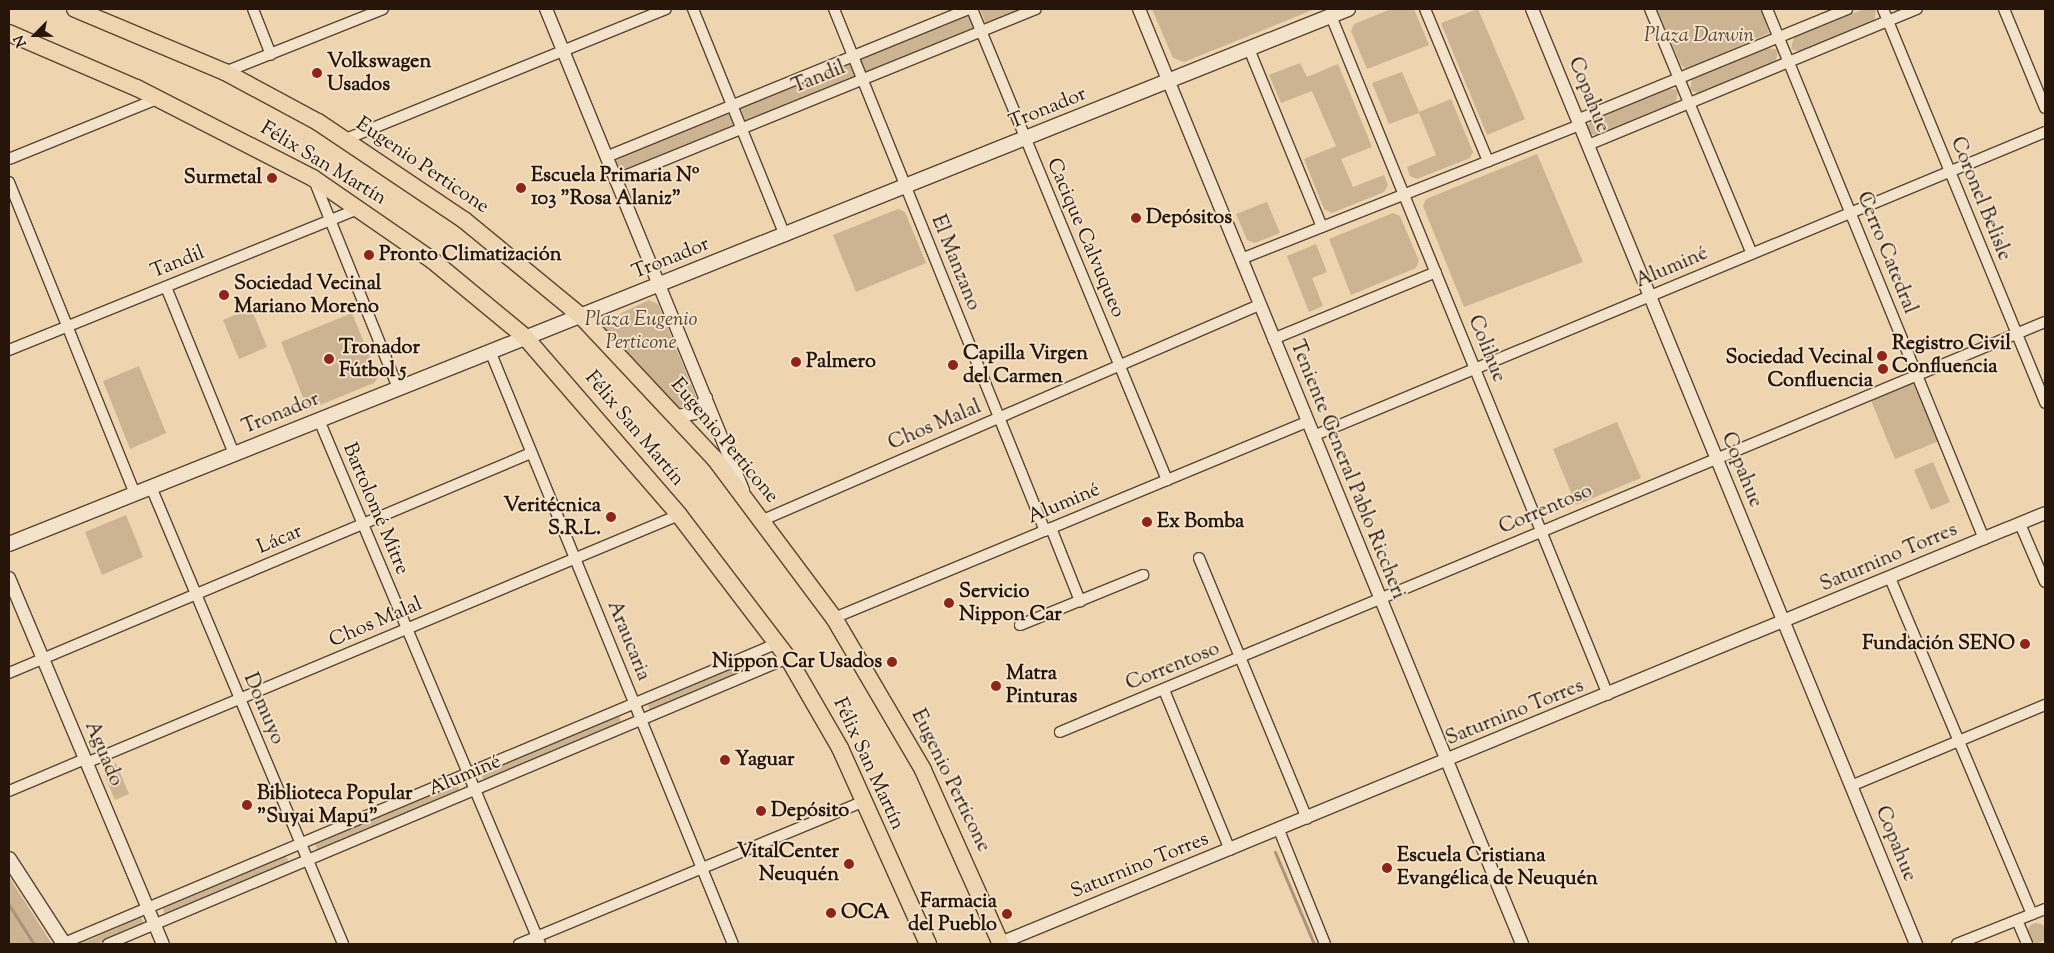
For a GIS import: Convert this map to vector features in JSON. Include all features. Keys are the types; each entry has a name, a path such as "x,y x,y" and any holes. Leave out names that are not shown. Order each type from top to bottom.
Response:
{"highway":[{"name":"Eugenio Perticone","path":"75,9 225,72 346,139 500,247 582,316 677,416 763,520 834,618 923,770 1000,944"},
{"name":"Félix San Martín","path":"9,33 159,98 313,178 360,208 458,280 525,337 679,515 788,658 829,728 928,944"}],"main road":[{"name":"Tronador","path":"9,544 525,337 1169,83 1348,9"},
{"path":"9,859 64,944"}],"street":[{"path":"253,9 272,55"},
{"path":"225,72 272,55 384,9"},
{"path":"546,9 746,499"},
{"path":"346,139 666,9"},
{"path":"693,9 785,236"},
{"name":"El Manzano","path":"834,9 999,418 1080,601"},
{"name":"Tandil","path":"606,157 970,9"},
{"name":"Cacique Calvuqueo","path":"970,9 981,31 1167,480"},
{"name":"Tandil","path":"615,180 1036,9"},
{"name":"Teniente General Pablo Riccheri","path":"1139,9 1522,944"},
{"path":"1426,9 1488,161"},
{"name":"Copahue","path":"1532,9 1916,944"},
{"path":"1650,9 1752,254"},
{"name":"Cerro Catedral","path":"1767,9 1984,538"},
{"path":"1241,259 1488,161 1679,78 1847,9"},
{"name":"Coronel Belisle","path":"1883,9 2045,403"},
{"path":"1588,145 1917,9"},
{"path":"2004,9 2045,108"},
{"name":"Colihue","path":"1331,16 1608,695"},
{"path":"1249,49 1322,227"},
{"path":"9,159 159,98"},
{"name":"Aluminé","path":"1313,436 2045,132"},
{"path":"313,178 398,388"},
{"path":"9,182 135,494"},
{"name":"Tandil","path":"9,350 360,208"},
{"path":"1273,339 1436,272"},
{"path":"166,287 234,454"},
{"name":"Chos Malal","path":"763,520 1259,305"},
{"name":"Correntoso","path":"1060,732 2045,322"},
{"name":"Araucaria","path":"490,351 733,944"},
{"path":"677,416 696,413 706,398"},
{"name":"Bartolomé Mitre","path":"319,420 538,941"},
{"name":"Aluminé","path":"834,618 1307,422"},
{"name":"Lácar","path":"9,673 531,453"},
{"name":"Domuyo","path":"151,487 343,944"},
{"name":"Saturnino Torres","path":"1000,944 1446,762 2045,513"},
{"name":"Chos Malal","path":"9,791 240,699 679,515"},
{"path":"2020,524 2045,582"},
{"path":"1199,558 1307,818"},
{"path":"1020,625 1143,575"},
{"name":"Aguado","path":"9,578 163,944"},
{"path":"1890,578 2032,914"},
{"name":"Aluminé","path":"64,944 778,643"},
{"name":"Aluminé","path":"108,944 788,658"},
{"path":"1164,690 1230,850"},
{"path":"1851,786 2045,705"},
{"path":"520,944 538,941 702,868 864,801"},
{"path":"1279,830 1325,944"},
{"path":"1957,944 2032,914 2044,912"},
{"path":"2017,920 2027,944"}],"green space":[{"path":"980,9 1024,9 986,24"},
{"path":"1152,9 1315,9 1184,62 1173,58"},
{"path":"1391,9 1414,9 1429,45 1367,69 1351,31 1354,24"},
{"path":"1478,9 1525,119 1487,135 1441,23"},
{"name":"Plaza Darwin","path":"1657,9 1762,9 1769,33 1687,69 1681,65"},
{"path":"1864,9 1876,10 1874,22 1800,52 1791,49 1794,37"},
{"path":"968,13 974,29 865,73 859,58"},
{"path":"1768,48 1778,50 1776,61 1698,93 1690,90 1692,78"},
{"path":"849,62 855,77 746,122 740,107"},
{"path":"1300,63 1307,77 1338,64 1372,147 1341,159 1353,187 1384,175 1388,185 1384,192 1332,213 1324,209 1304,159 1336,146 1312,91 1281,103 1269,75"},
{"path":"1402,72 1419,112 1451,99 1473,152 1470,158 1417,179 1410,176 1407,167 1436,155 1419,113 1389,124 1372,83"},
{"path":"1668,88 1678,90 1676,102 1597,135 1590,134 1587,127 1591,120"},
{"path":"728,112 734,126 621,172 615,158"},
{"path":"1537,154 1583,262 1464,307 1423,206 1426,199"},
{"path":"1267,202 1280,233 1255,243 1247,240 1236,214"},
{"path":"898,209 905,212 926,263 856,292 833,235"},
{"path":"1393,213 1400,216 1419,261 1416,268 1351,295 1329,239"},
{"path":"1316,244 1327,272 1312,278 1323,306 1309,312 1287,256"},
{"name":"Plaza Eugenio Perticone","path":"649,300 658,304 697,399 695,407 681,411 598,324"},
{"path":"251,308 267,347 239,359 223,320"},
{"name":"Tronador Fútbol 5","path":"352,313 378,377 374,383 308,410 281,342"},
{"path":"139,366 166,433 130,449 103,381"},
{"path":"1913,383 1939,441 1895,459 1870,398"},
{"path":"1617,422 1641,478 1576,505 1553,449"},
{"path":"1933,462 1950,502 1931,510 1914,470"},
{"path":"126,515 143,557 102,575 85,532"},
{"path":"763,654 767,663 650,711 647,702"},
{"path":"619,716 622,724 485,782 481,774"},
{"path":"116,763 129,794 115,800 104,774"},
{"path":"457,784 460,792 318,852 315,844"},
{"path":"286,856 289,863 165,915 163,908"},
{"path":"9,877 52,944 9,944"},
{"path":"141,917 144,924 96,944 80,944"},
{"path":"2033,923 2041,923 2047,929 2047,937 2041,943 2033,943 2027,937 2027,929"}],"waterway":[{"path":"1275,852 1314,944"},
{"path":"9,905 34,944"}],"place":[{"name":"Volkswagen Usados","path":"317,73"},
{"name":"Surmetal","path":"272,178"},
{"name":"Escuela Primaria Nº 103 \"Rosa Alaniz\"","path":"521,188"},
{"name":"Depósitos","path":"1136,218"},
{"name":"Pronto Climatización","path":"369,255"},
{"name":"Sociedad Vecinal Mariano Moreno","path":"224,295"},
{"name":"Registro Civil Confluencia","path":"1882,356"},
{"name":"Tronador Fútbol 5","path":"329,359"},
{"name":"Palmero","path":"796,362"},
{"name":"Capilla Virgen del Carmen","path":"953,365"},
{"name":"Sociedad Vecinal Confluencia","path":"1883,369"},
{"name":"Veritécnica S.R.L.","path":"611,517"},
{"name":"Ex Bomba","path":"1147,522"},
{"name":"Servicio Nippon Car","path":"949,603"},
{"name":"Fundación SENO","path":"2025,644"},
{"name":"Nippon Car Usados","path":"892,662"},
{"name":"Matra Pinturas","path":"996,686"},
{"name":"Yaguar","path":"725,760"},
{"name":"Biblioteca Popular \"Suyai Mapu\"","path":"247,805"},
{"name":"Depósito","path":"761,811"},
{"name":"VitalCenter Neuquén","path":"849,864"},
{"name":"Escuela Cristiana Evangélica de Neuquén","path":"1387,868"},
{"name":"OCA","path":"831,913"},
{"name":"Farmacia del Pueblo","path":"1007,914"}]}
